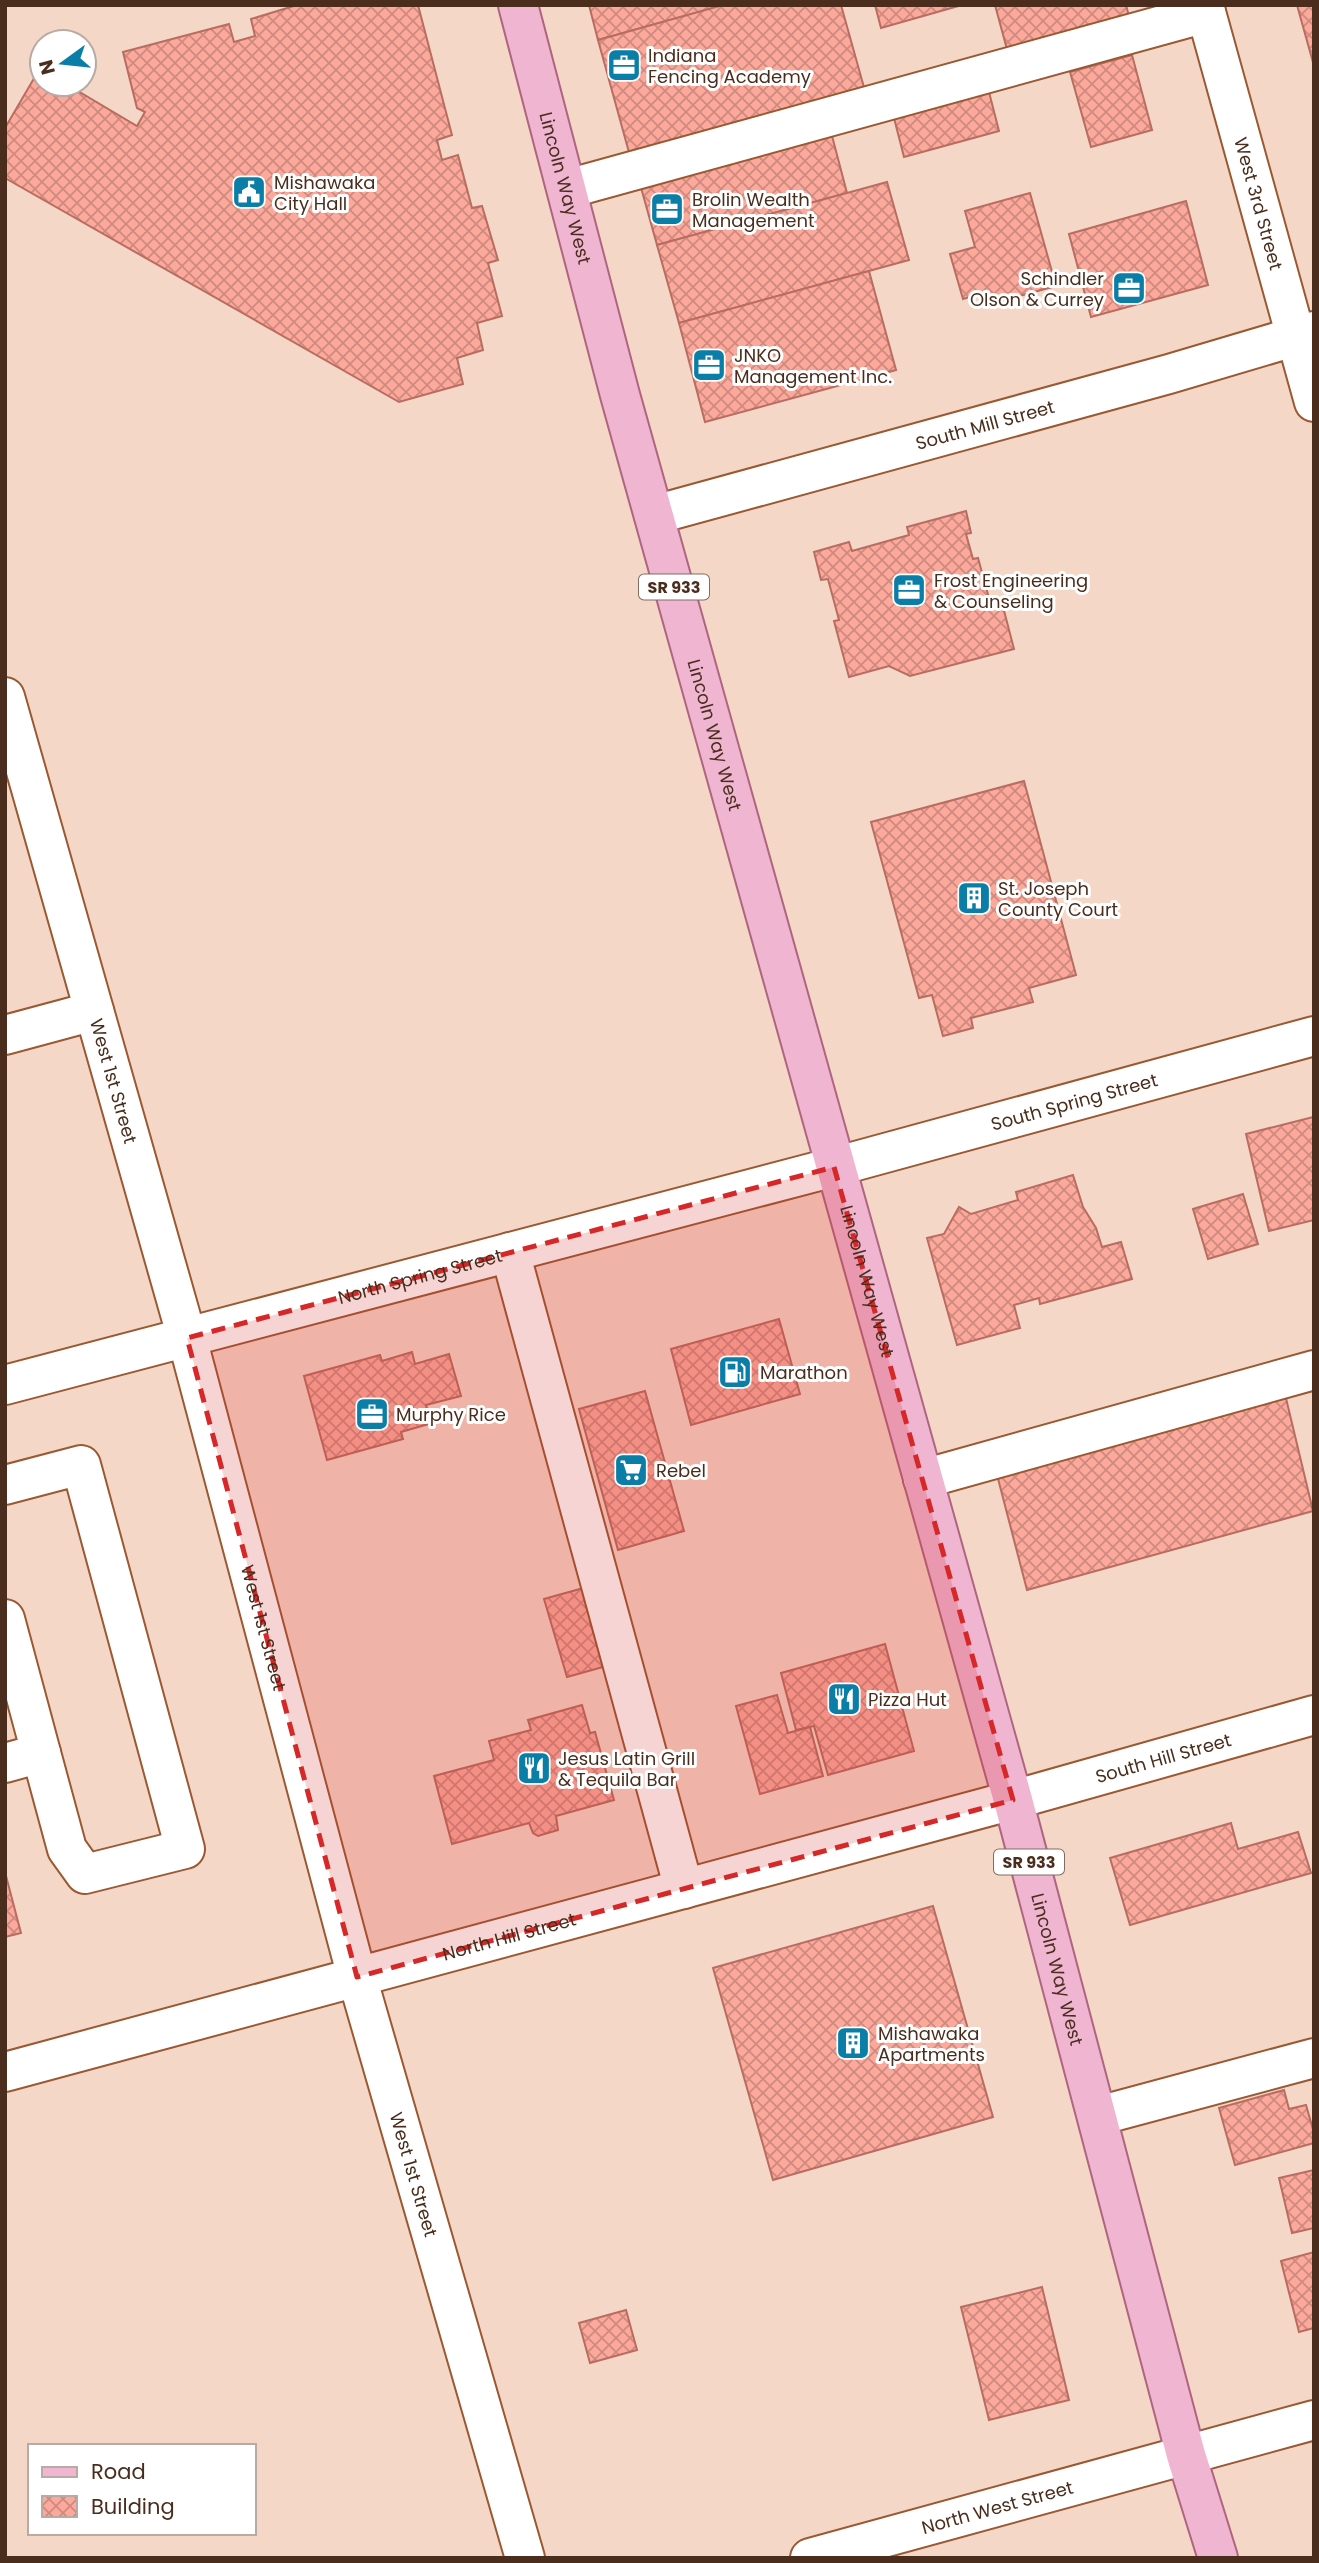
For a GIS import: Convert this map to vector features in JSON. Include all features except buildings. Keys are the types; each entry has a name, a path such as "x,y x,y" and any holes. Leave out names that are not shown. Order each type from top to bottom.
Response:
{"main road":[{"name":"Lincoln Way West","path":"518,5 620,395 1013,1800 1186,2455 1218,2558"}],"street":[{"path":"567,189 1205,9"},
{"name":"West 3rd Street","path":"1205,9 1304,333 1314,402"},
{"name":"South Mill Street","path":"654,515 1169,374 1304,333"},
{"name":"West 1st Street","path":"7,712 187,1338 357,1977 525,2558"},
{"path":"5,1035 94,1011"},
{"name":"South Spring Street","path":"834,1167 1314,1036"},
{"name":"North Spring Street","path":"5,1385 834,1167"},
{"path":"510,1252 684,1889"},
{"path":"923,1479 1314,1370"},
{"path":"5,1485 80,1465 185,1849 85,1874 67,1849 5,1619"},
{"name":"South Hill Street","path":"1013,1800 1314,1715"},
{"path":"5,1763 41,1754"},
{"name":"North Hill Street","path":"5,2072 1013,1800"},
{"path":"1098,2116 1314,2058"},
{"name":"North West Street","path":"810,2558 1314,2420"}],"highlighted area":[{"path":"834,1167 1013,1800 357,1977 187,1338"}],"place":[{"name":"Indiana Fencing Academy","path":"624,65"},
{"name":"Mishawaka City Hall","path":"249,192"},
{"name":"Brolin Wealth Management","path":"667,209"},
{"name":"Schindler Olson & Currey","path":"1129,288"},
{"name":"JNKO Management Inc.","path":"709,365"},
{"name":"Frost Engineering & Counseling","path":"909,590"},
{"name":"St. Joseph County Court","path":"974,898"},
{"name":"Marathon","path":"735,1372"},
{"name":"Murphy Rice","path":"372,1414"},
{"name":"Rebel","path":"631,1470"},
{"name":"Pizza Hut","path":"844,1699"},
{"name":"Jesus Latin Grill & Tequila Bar","path":"534,1768"},
{"name":"Mishawaka Apartments","path":"853,2043"}]}
